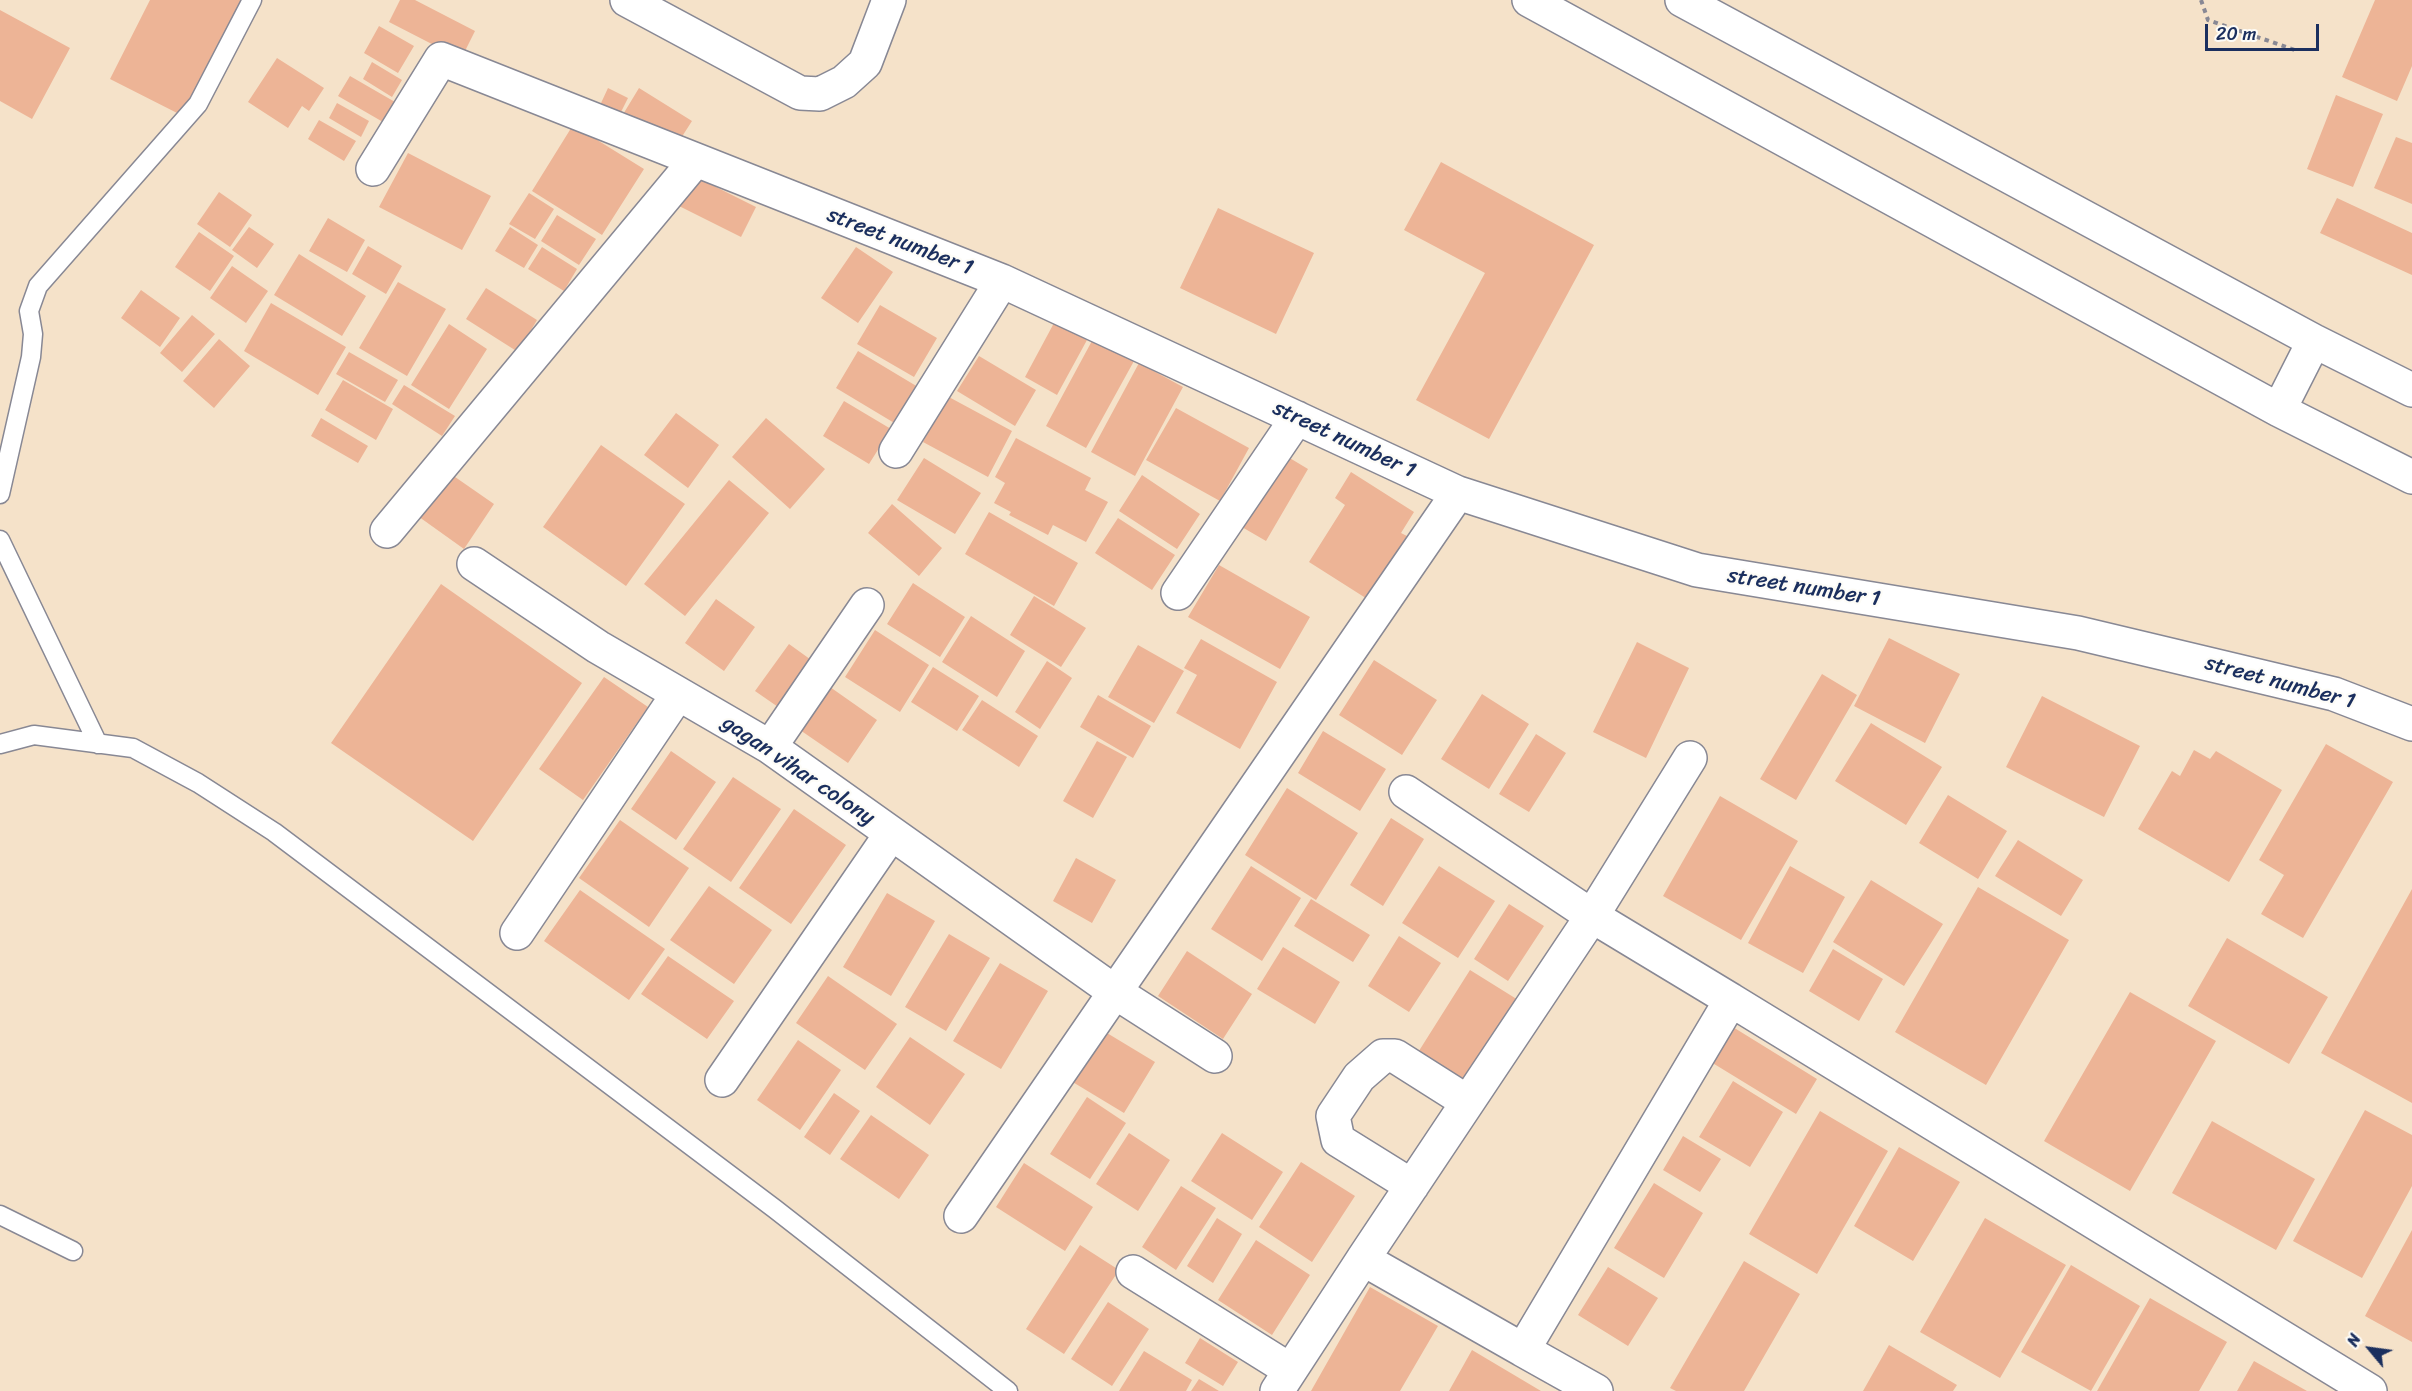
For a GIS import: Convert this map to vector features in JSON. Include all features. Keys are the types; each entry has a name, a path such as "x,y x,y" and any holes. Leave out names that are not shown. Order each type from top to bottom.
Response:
{"street":[{"path":"627,0 800,93 820,94 844,82 865,63 890,0"},
{"path":"1682,0 2314,341 2412,390"},
{"path":"1550,5 2279,410 2412,477"},
{"name":"street number 1","path":"373,169 441,59 1002,281 1458,493 1697,570 2078,633 2334,694 2412,724"},
{"path":"387,531 696,161"},
{"path":"896,451 1002,281"},
{"path":"2279,410 2314,341"},
{"path":"1178,593 1297,418"},
{"path":"961,1216 1458,493"},
{"name":"gagan vihar colony","path":"474,564 555,621 770,747 1115,992 1215,1056"},
{"path":"770,747 867,605"},
{"path":"517,933 678,694"},
{"path":"1133,1272 1283,1381 1592,916 1690,758"},
{"path":"1406,792 1592,916 2370,1391"},
{"path":"722,1080 891,834"},
{"path":"1523,1350 1731,1000"},
{"path":"1412,1186 1338,1140 1333,1116 1359,1077 1383,1056 1395,1056 1467,1101"},
{"path":"1363,1259 1596,1391"}],"lane":[{"path":"0,494 32,357 33,334 29,311 38,286 198,104 252,0"},
{"path":"0,540 98,744"},
{"path":"0,744 34,735 133,748 198,783 274,832 776,1209 1008,1391"},
{"path":"0,1215 73,1251"}],"path":[{"path":"2201,0 2208,20 2295,50"}],"building":[{"path":"150,0 242,0 183,116 110,79"},
{"path":"400,0 415,0 475,31 461,59 389,22"},
{"path":"2375,0 2412,0 2412,66 2397,101 2342,77"},
{"path":"0,10 70,48 32,119 0,101"},
{"path":"379,26 414,46 398,73 364,53"},
{"path":"277,58 324,88 309,111 302,106 288,128 248,102"},
{"path":"372,62 402,80 392,97 363,79"},
{"path":"350,76 395,102 383,122 338,96"},
{"path":"608,88 628,98 614,126 595,116"},
{"path":"639,88 692,121 674,149 622,116"},
{"path":"2336,95 2383,114 2353,187 2307,169"},
{"path":"337,103 369,121 361,137 329,118"},
{"path":"319,120 356,141 344,161 308,139"},
{"path":"573,125 644,169 602,235 532,191"},
{"path":"2396,137 2412,143 2412,204 2374,188"},
{"path":"408,153 491,196 462,250 379,207"},
{"path":"1441,162 1594,245 1489,439 1416,400 1485,273 1404,230"},
{"path":"692,175 756,207 741,237 677,205"},
{"path":"219,192 252,215 230,247 197,224"},
{"path":"529,193 554,209 535,239 509,224"},
{"path":"2337,198 2412,233 2412,275 2320,233"},
{"path":"1218,208 1314,253 1276,334 1180,288"},
{"path":"557,215 596,239 579,265 541,241"},
{"path":"328,218 365,240 347,272 309,251"},
{"path":"249,227 274,244 257,268 232,250"},
{"path":"510,227 538,245 524,268 495,251"},
{"path":"199,232 234,256 210,291 175,267"},
{"path":"368,246 402,266 386,294 352,274"},
{"path":"542,247 577,269 564,291 528,269"},
{"path":"856,247 893,272 858,323 821,298"},
{"path":"299,254 366,296 342,336 274,295"},
{"path":"232,266 268,291 246,323 210,298"},
{"path":"398,282 446,309 407,376 359,348"},
{"path":"486,288 537,320 518,352 466,319"},
{"path":"141,290 180,318 160,347 121,318"},
{"path":"271,303 346,347 318,395 244,351"},
{"path":"880,305 937,338 914,377 857,344"},
{"path":"192,315 215,334 182,372 160,353"},
{"path":"1054,323 1087,340 1057,395 1025,377"},
{"path":"449,324 487,349 449,409 411,385"},
{"path":"219,339 250,366 214,408 183,381"},
{"path":"1093,339 1134,361 1086,448 1046,426"},
{"path":"858,351 918,387 896,424 836,388"},
{"path":"349,352 398,380 385,402 336,374"},
{"path":"979,356 1036,390 1015,426 957,391"},
{"path":"1139,363 1183,387 1135,476 1091,452"},
{"path":"343,380 393,409 376,440 325,410"},
{"path":"404,385 455,416 442,436 392,404"},
{"path":"947,396 1012,431 988,477 923,442"},
{"path":"844,401 891,429 869,464 823,436"},
{"path":"1176,408 1249,448 1220,501 1146,460"},
{"path":"676,413 719,445 688,488 644,455"},
{"path":"321,418 368,446 358,463 311,436"},
{"path":"766,418 825,469 790,509 732,457"},
{"path":"1016,438 1091,478 1085,490 1108,502 1086,542 1053,525 1048,535 1009,515 1011,512 994,503 1005,483 995,477"},
{"path":"601,445 685,504 626,586 543,527"},
{"path":"1278,451 1308,469 1266,541 1235,523"},
{"path":"924,458 981,493 955,534 897,500"},
{"path":"445,470 494,504 464,549 415,514"},
{"path":"1351,472 1414,512 1401,533 1407,536 1399,548 1404,551 1372,602 1309,562 1345,505 1335,498"},
{"path":"1142,475 1200,514 1177,549 1119,511"},
{"path":"729,480 769,513 685,616 644,584"},
{"path":"892,504 942,548 919,576 868,533"},
{"path":"989,512 1078,563 1054,606 965,554"},
{"path":"1118,518 1175,555 1152,590 1095,553"},
{"path":"1219,565 1310,617 1280,669 1188,617"},
{"path":"913,583 965,617 940,657 887,624"},
{"path":"441,584 582,683 473,841 331,743"},
{"path":"1034,596 1086,628 1061,667 1010,635"},
{"path":"716,599 755,627 724,671 685,643"},
{"path":"971,616 1025,651 997,697 942,662"},
{"path":"875,630 929,665 900,712 845,677"},
{"path":"1889,638 1960,674 1925,743 1854,706"},
{"path":"1201,639 1277,682 1240,749 1176,713 1197,675 1184,668"},
{"path":"1637,642 1689,668 1646,758 1593,732"},
{"path":"789,644 814,662 781,709 755,691"},
{"path":"1138,645 1184,671 1154,723 1108,697"},
{"path":"1374,660 1437,700 1402,755 1339,715"},
{"path":"1047,661 1072,678 1040,729 1015,712"},
{"path":"933,667 979,696 957,731 911,702"},
{"path":"1822,674 1857,695 1796,800 1760,779"},
{"path":"604,677 648,707 583,800 539,769"},
{"path":"830,687 877,720 848,763 800,730"},
{"path":"1482,694 1529,724 1489,789 1441,759"},
{"path":"1098,695 1151,726 1133,758 1080,727"},
{"path":"2042,696 2140,746 2104,817 2006,767"},
{"path":"982,700 1038,736 1019,767 962,730"},
{"path":"1871,723 1942,767 1906,825 1835,781"},
{"path":"1323,731 1386,769 1360,811 1298,773"},
{"path":"1536,734 1566,753 1529,812 1499,794"},
{"path":"1097,741 1127,757 1093,818 1063,801"},
{"path":"2326,744 2393,782 2303,938 2261,914 2284,875 2259,860"},
{"path":"2194,750 2210,759 2216,751 2282,790 2229,882 2138,829 2172,771 2180,776"},
{"path":"671,751 716,782 676,840 631,809"},
{"path":"733,777 781,809 731,882 683,849"},
{"path":"1287,788 1358,833 1316,900 1245,855"},
{"path":"1948,795 2007,831 1978,879 1919,843"},
{"path":"1720,796 1798,841 1741,940 1663,896"},
{"path":"794,809 846,845 791,924 739,888"},
{"path":"1391,818 1424,839 1383,906 1350,885"},
{"path":"620,820 689,868 649,927 579,878"},
{"path":"2018,840 2083,880 2061,916 1995,876"},
{"path":"1076,858 1116,880 1092,923 1053,901"},
{"path":"1251,866 1301,898 1262,961 1211,929"},
{"path":"1439,866 1495,901 1458,958 1402,923"},
{"path":"1790,866 1845,897 1803,973 1748,943"},
{"path":"1871,880 1943,924 1904,986 1833,942"},
{"path":"709,886 772,930 734,984 670,940"},
{"path":"1978,887 2069,940 1986,1085 1895,1032"},
{"path":"2412,889 2412,1103 2321,1053"},
{"path":"580,890 665,949 629,1000 544,941"},
{"path":"887,893 935,921 891,996 843,967"},
{"path":"1311,899 1370,935 1353,962 1294,926"},
{"path":"1509,904 1544,926 1508,981 1474,959"},
{"path":"949,934 990,958 946,1031 905,1007"},
{"path":"1399,936 1441,963 1409,1012 1368,986"},
{"path":"2227,938 2328,997 2289,1064 2188,1006"},
{"path":"1283,947 1340,982 1315,1024 1257,989"},
{"path":"1833,949 1883,979 1859,1021 1809,991"},
{"path":"1187,951 1252,994 1223,1039 1158,996"},
{"path":"668,956 734,1001 707,1039 641,994"},
{"path":"1000,963 1048,991 1001,1069 953,1041"},
{"path":"1470,970 1523,1003 1470,1088 1417,1054"},
{"path":"828,976 897,1024 865,1070 796,1023"},
{"path":"2130,992 2216,1041 2130,1191 2044,1141"},
{"path":"1728,1024 1817,1079 1796,1114 1706,1059"},
{"path":"1102,1030 1155,1062 1124,1113 1071,1081"},
{"path":"910,1037 965,1074 930,1125 876,1087"},
{"path":"798,1040 841,1070 800,1130 757,1100"},
{"path":"1733,1081 1783,1112 1750,1167 1699,1137"},
{"path":"834,1093 860,1111 830,1155 804,1137"},
{"path":"1087,1097 1126,1123 1090,1179 1050,1154"},
{"path":"2365,1110 2412,1135 2412,1186 2362,1278 2293,1241"},
{"path":"1820,1111 1888,1151 1817,1274 1749,1234"},
{"path":"871,1115 929,1155 899,1199 840,1159"},
{"path":"2212,1121 2315,1179 2276,1250 2172,1193"},
{"path":"1129,1133 1170,1160 1138,1211 1096,1184"},
{"path":"1222,1133 1283,1172 1252,1220 1191,1181"},
{"path":"1683,1136 1721,1159 1700,1192 1663,1170"},
{"path":"1899,1147 1960,1182 1913,1261 1854,1226"},
{"path":"1301,1162 1355,1196 1312,1262 1259,1227"},
{"path":"1024,1163 1093,1207 1065,1251 996,1207"},
{"path":"1654,1183 1703,1213 1664,1278 1614,1248"},
{"path":"1181,1186 1216,1208 1176,1270 1142,1247"},
{"path":"1217,1218 1242,1234 1213,1283 1187,1266"},
{"path":"1985,1218 2066,1265 2000,1378 1920,1332"},
{"path":"2412,1230 2412,1342 2365,1316"},
{"path":"1256,1240 1310,1275 1272,1335 1218,1300"},
{"path":"1080,1245 1119,1270 1064,1354 1026,1329"},
{"path":"1744,1261 1800,1294 1744,1391 1676,1391 1670,1388"},
{"path":"2071,1265 2140,1306 2091,1391 2021,1352"},
{"path":"1608,1267 1658,1298 1628,1346 1578,1315"},
{"path":"1370,1287 1438,1326 1400,1391 1311,1391"},
{"path":"2150,1298 2227,1342 2199,1391 2097,1391"},
{"path":"1108,1302 1149,1329 1112,1386 1071,1359"},
{"path":"1200,1338 1238,1362 1223,1386 1185,1363"},
{"path":"1889,1345 1957,1385 1953,1391 1863,1391"},
{"path":"1472,1350 1541,1391 1449,1391"},
{"path":"1144,1351 1192,1380 1186,1391 1119,1391"},
{"path":"2254,1361 2307,1391 2237,1391"},
{"path":"1199,1379 1219,1391 1191,1391"}]}
